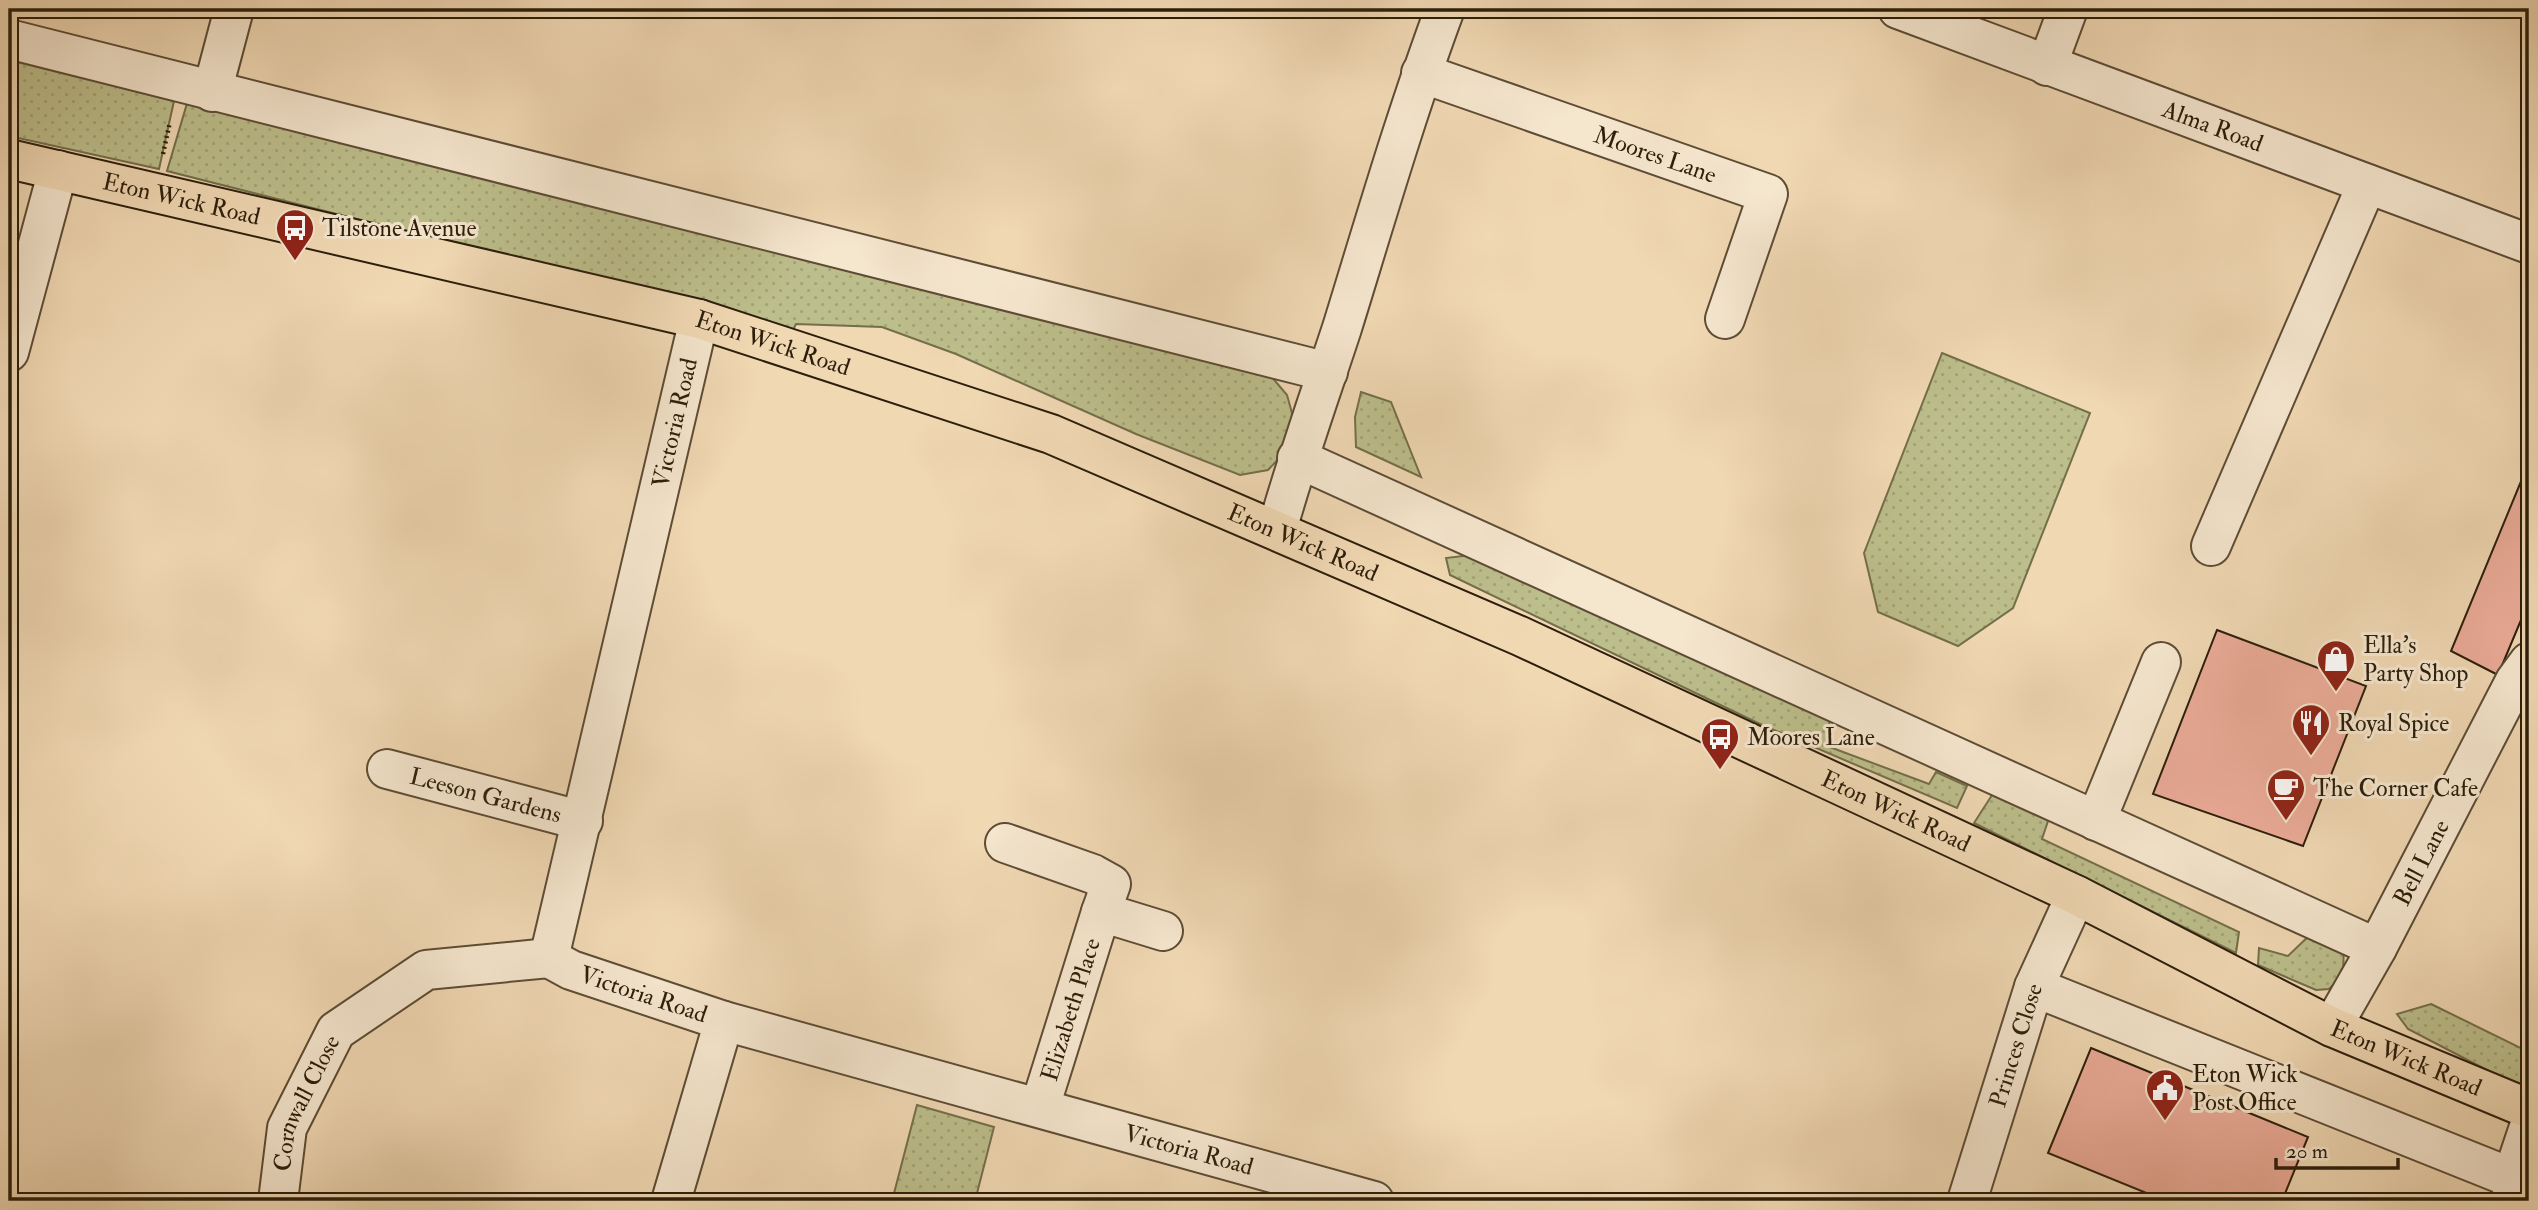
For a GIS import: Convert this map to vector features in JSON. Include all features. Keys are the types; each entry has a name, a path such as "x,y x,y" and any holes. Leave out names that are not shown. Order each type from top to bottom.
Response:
{"main road":[{"name":"Eton Wick Road","path":"9,159 699,319 1051,434 1520,636 2076,895 2332,1027 2529,1109"}],"street":[{"path":"212,92 234,9"},
{"path":"1277,530 1297,458 1328,372 1421,73 1444,9"},
{"name":"Alma Road","path":"1898,9 2529,244"},
{"path":"2047,66 2068,9"},
{"path":"9,39 1328,372"},
{"name":"Moores Lane","path":"1421,73 1768,194 1726,319"},
{"path":"9,352 58,170"},
{"path":"2211,546 2367,184"},
{"name":"Victoria Road","path":"699,319 550,958 571,970 724,1021 1373,1201"},
{"path":"1297,458 2376,948"},
{"path":"2096,821 2161,662"},
{"name":"Bell Lane","path":"2332,1027 2515,681 2529,662"},
{"name":"Leeson Gardens","path":"387,769 583,821"},
{"name":"Elizabeth Place","path":"1005,843 1093,874 1111,884 1040,1107"},
{"name":"Princes Close","path":"1967,1201 2035,987 2076,895"},
{"name":"Elizabeth Place","path":"1101,912 1163,932"},
{"name":"Cornwall Close","path":"278,1201 287,1128 336,1031 426,970 550,958"},
{"path":"2035,987 2512,1189 2529,1127"},
{"path":"671,1201 724,1021"}],"path":[{"path":"160,167 171,120"}],"green space":[{"path":"9,60 174,101 159,169 9,136"},
{"path":"188,100 1265,369 1287,395 1295,424 1290,447 1268,470 1240,475 1136,434 956,354 882,327 796,324 793,330 167,171"},
{"path":"1942,353 2090,413 2013,608 1958,646 1878,612 1864,553"},
{"path":"1361,392 1391,402 1421,477 1356,447 1355,417"},
{"path":"1471,555 1830,718 1827,746 1929,784 1936,772 1967,786 1957,808 1760,724 1450,575 1446,558"},
{"path":"1994,792 2049,818 2042,839 2239,932 2236,953 1974,823"},
{"path":"2314,931 2344,944 2343,976 2329,989 2316,990 2258,965 2259,948 2288,956"},
{"path":"2431,1004 2529,1052 2529,1092 2408,1029 2397,1014"},
{"path":"917,1105 994,1127 975,1201 892,1201"}],"building":[{"path":"2529,462 2529,601 2498,675 2451,651"},
{"path":"2217,630 2366,686 2303,846 2153,794"},
{"path":"2091,1048 2308,1137 2282,1201 2166,1201 2048,1153"}],"place":[{"name":"Tilstone Avenue","path":"295,262"},
{"name":"Ella's Party Shop","path":"2336,693"},
{"name":"Royal Spice","path":"2311,757"},
{"name":"Moores Lane","path":"1720,771"},
{"name":"The Corner Cafe","path":"2286,822"},
{"name":"Eton Wick Post Office","path":"2165,1122"}]}
